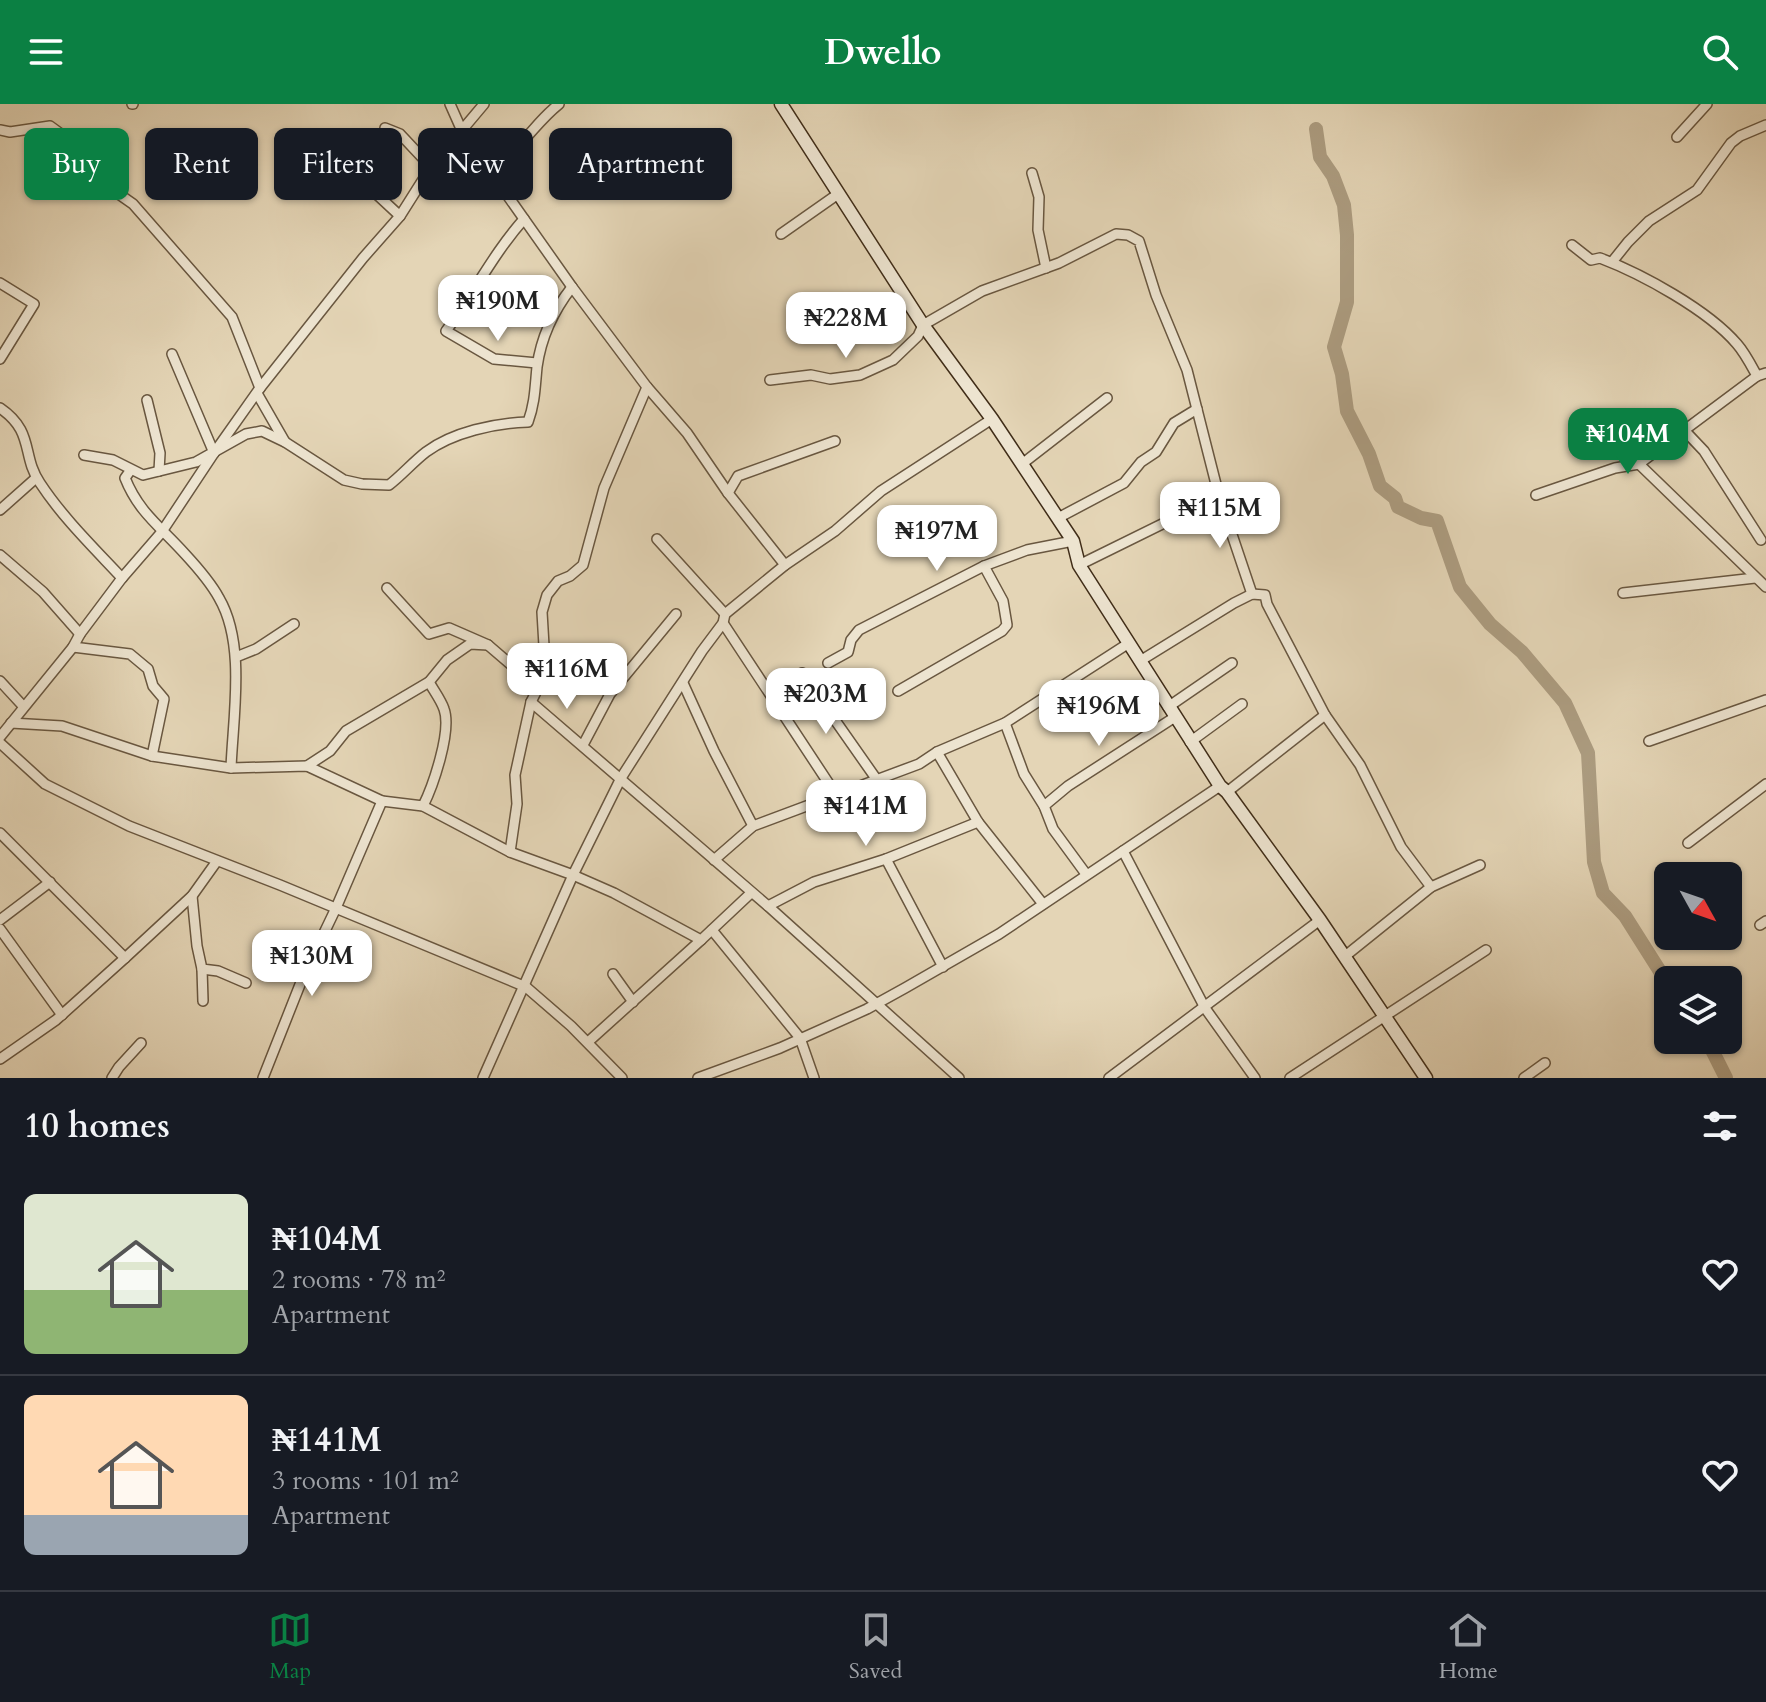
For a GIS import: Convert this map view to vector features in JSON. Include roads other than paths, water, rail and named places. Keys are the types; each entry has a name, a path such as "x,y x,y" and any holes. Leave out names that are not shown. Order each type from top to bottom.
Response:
{"street":[{"path":"450,104 461,128"},
{"path":"464,128 484,104"},
{"path":"533,131 544,116 559,104"},
{"path":"781,104 923,325 992,419 1073,541 1079,565 1190,742 1320,920 1426,1078"},
{"path":"1677,137 1707,104"},
{"path":"1612,262 1649,221 1697,190 1731,143 1766,125"},
{"path":"0,130 10,132 50,126 61,134 93,176 133,204 232,317 259,392 285,442"},
{"path":"402,136 418,153"},
{"path":"1032,173 1039,197 1038,230 1046,268"},
{"path":"0,737 73,647 122,578 161,533 259,392 363,258 400,216 418,188"},
{"path":"781,234 838,194"},
{"path":"383,200 400,216"},
{"path":"511,200 647,387 687,433 728,493 785,565"},
{"path":"524,219 498,249 446,331 494,359 537,363"},
{"path":"770,380 811,375 830,379 860,375 893,360 918,336 923,325 982,291 1046,268 1116,234 1126,235 1139,241 1156,295 1187,370 1219,496 1252,594"},
{"path":"1536,495 1615,468 1639,464 1762,374 1714,323 1663,288 1612,262 1600,258 1591,260 1572,245"},
{"path":"0,283 34,304 0,359"},
{"path":"84,455 113,460 143,475 196,462 246,434 262,431 344,480 389,485 428,450 450,439 505,423 528,422 535,402 537,363 556,308 572,287"},
{"path":"172,354 214,453"},
{"path":"510,852 517,804 515,775 531,702 538,688 544,646 542,612 547,595 558,581 583,565 604,488 647,387"},
{"path":"1022,464 1107,398"},
{"path":"147,400 160,453 159,471"},
{"path":"0,408 12,417 26,439 36,478 74,526 122,578"},
{"path":"1058,518 1124,483 1141,462 1156,452 1174,423 1197,409"},
{"path":"487,1076 573,875 621,778 724,619 785,565 835,531 881,491 992,419"},
{"path":"1685,431 1704,451 1761,540"},
{"path":"728,493 738,476 835,441"},
{"path":"1639,464 1766,587"},
{"path":"130,471 125,478 133,499 161,533 187,556 220,599 236,657 231,768"},
{"path":"0,510 36,478"},
{"path":"1079,565 1219,496"},
{"path":"657,539 724,619 837,796"},
{"path":"828,663 848,652 851,640 859,630 984,566 1027,550 1073,541"},
{"path":"0,555 43,592 80,634"},
{"path":"898,691 1002,631 1007,625 1003,601 984,566"},
{"path":"1623,593 1755,578"},
{"path":"387,588 429,634 449,628 488,645 538,688"},
{"path":"1140,661 1252,594 1265,595 1325,715 1360,765 1401,847 1431,887"},
{"path":"583,745 610,694 676,614"},
{"path":"236,657 256,649 294,624"},
{"path":"714,860 753,826 919,764 937,752 1005,723 1129,643"},
{"path":"307,766 330,751 346,731 429,682 447,660 470,644 488,645"},
{"path":"73,647 130,654 148,669 153,686 164,699 152,756"},
{"path":"1044,806 1172,712 1232,663"},
{"path":"802,673 877,780"},
{"path":"0,681 23,706"},
{"path":"423,806 439,762 445,724 445,711 429,682"},
{"path":"683,683 753,826"},
{"path":"1649,741 1766,700"},
{"path":"531,702 768,906 959,1078"},
{"path":"1190,742 1242,704"},
{"path":"698,1078 710,1077 800,1038 877,1003 943,967 1224,789 1325,715"},
{"path":"11,723 62,726 152,756 231,768 307,766 382,801 423,806 510,852 614,893 701,940"},
{"path":"1005,723 1024,774 1044,806 1053,829 1086,874"},
{"path":"0,743 45,784 129,826 526,987 588,1042 622,1078"},
{"path":"937,752 978,822 1043,904"},
{"path":"1688,843 1766,784"},
{"path":"263,1078 303,977 382,801"},
{"path":"768,906 814,882 886,859 978,822"},
{"path":"0,833 125,958"},
{"path":"1123,851 1205,1008 1255,1078"},
{"path":"886,859 943,967"},
{"path":"0,1059 62,1015 125,958 192,896 217,861"},
{"path":"1344,957 1431,887 1480,865"},
{"path":"0,920 50,882"},
{"path":"588,1042 751,893"},
{"path":"192,896 203,1001"},
{"path":"1109,1078 1320,920"},
{"path":"0,929 62,1015"},
{"path":"712,930 800,1038 814,1078"},
{"path":"1290,1078 1486,950"},
{"path":"202,969 218,971 246,983"},
{"path":"613,974 633,1002"},
{"path":"112,1078 141,1043"},
{"path":"1524,1078 1545,1063"}],"waterway":[{"path":"1316,129 1320,157 1333,176 1344,205 1347,302 1334,347 1342,374 1347,411 1369,454 1380,486 1395,498 1398,507 1421,518 1437,521 1460,587 1490,624 1522,652 1565,703 1588,753 1594,862 1603,893 1625,916 1657,966"},
{"path":"1714,1054 1726,1078"}]}
